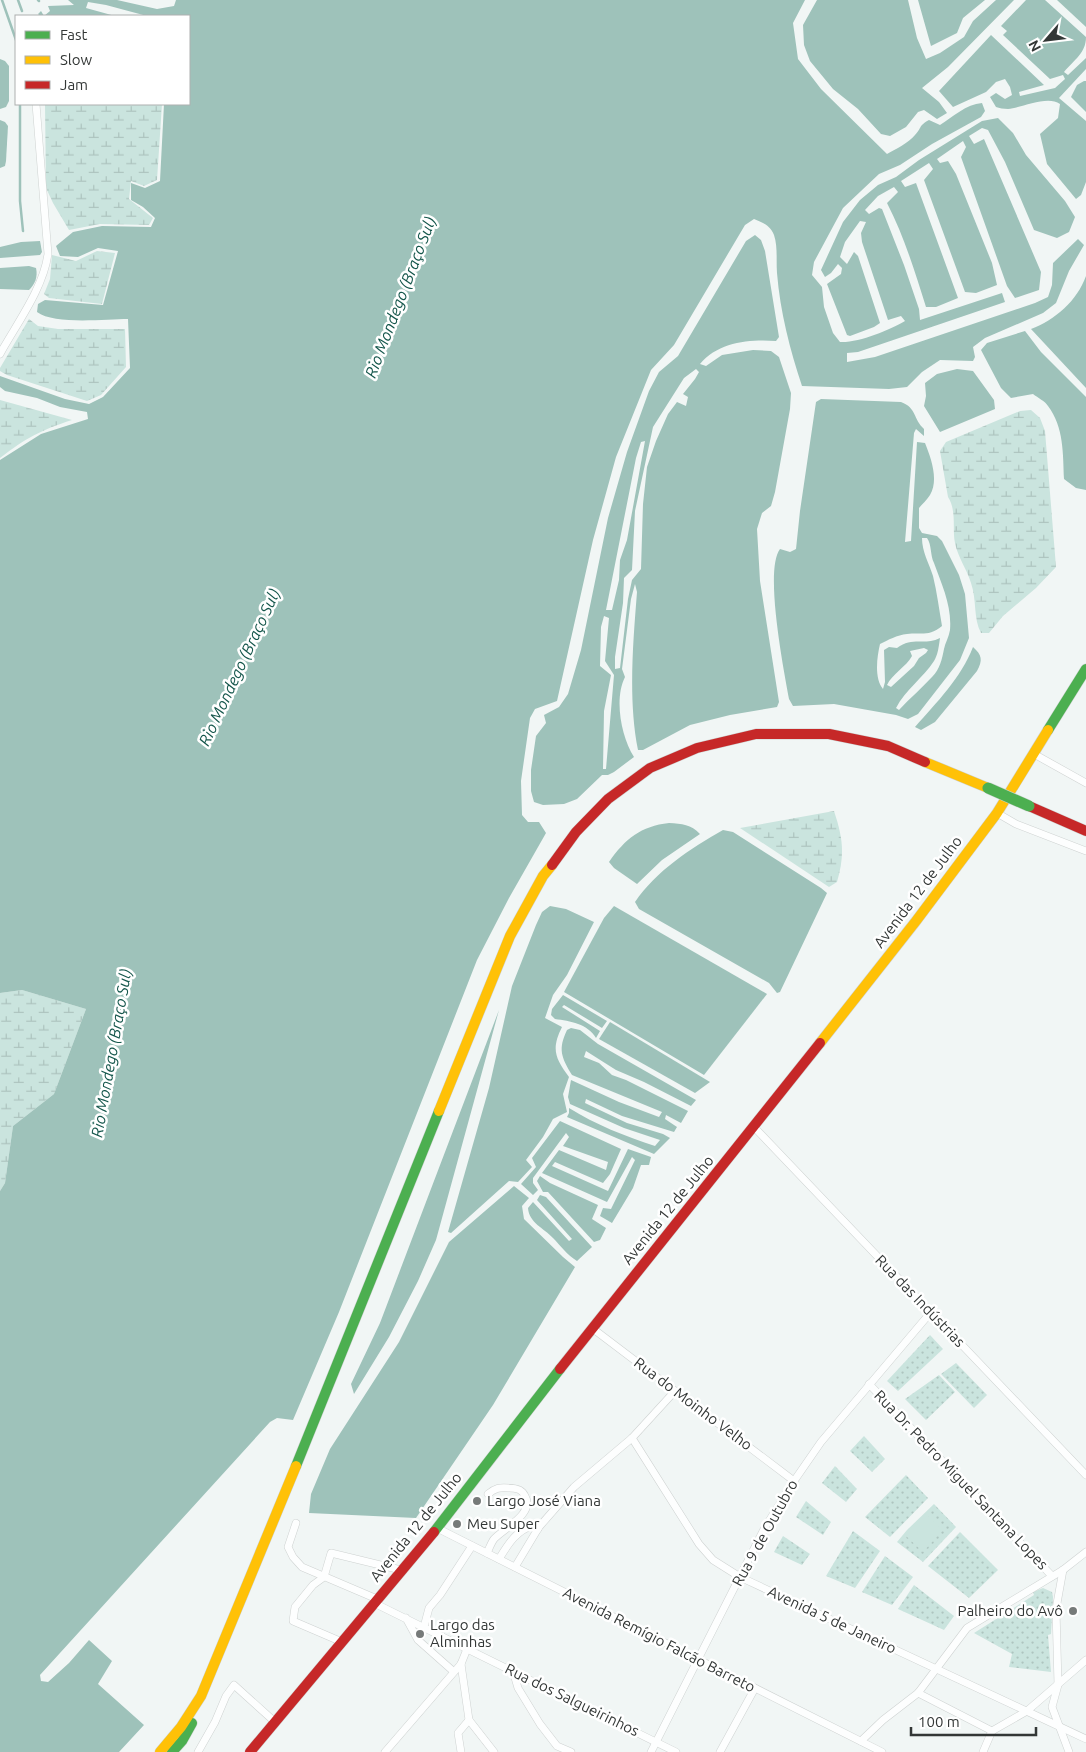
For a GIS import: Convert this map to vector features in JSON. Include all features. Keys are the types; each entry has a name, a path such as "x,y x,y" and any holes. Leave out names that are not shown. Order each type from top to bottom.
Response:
{"main road":[{"name":"Avenida 12 de Julho","path":"250,1752 437,1528 592,1328 904,937 997,812 1086,669"},
{"path":"160,1752 181,1727 200,1696 217,1660 510,936 543,876 576,832 608,799 650,768 697,748 756,734 829,734 888,746 1086,831"},
{"path":"172,1752 182,1741 194,1721 200,1696"}],"street":[{"path":"0,354 41,283 48,254 36,105"},
{"path":"1034,754 1086,783"},
{"path":"997,812 1016,824 1086,851"},
{"name":"Rua das Indústrias","path":"754,1127 1086,1474"},
{"name":"Rua 9 de Outubro","path":"650,1752 764,1529 794,1481 821,1442 931,1312"},
{"name":"Rua do Moinho Velho","path":"592,1328 794,1481"},
{"name":"Rua Dr. Pedro Miguel Santana Lopes","path":"869,1384 1052,1576"},
{"path":"515,1567 538,1529 574,1488 632,1438 675,1391"},
{"name":"Avenida 5 de Janeiro","path":"632,1438 699,1544 713,1560 740,1577 1086,1739"},
{"path":"487,1553 495,1538 506,1531 528,1506 523,1491 519,1489 494,1488 488,1494"},
{"path":"296,1522 288,1547 292,1557 302,1568 376,1601 405,1618 467,1649 461,1664 385,1752"},
{"path":"499,1559 507,1546 524,1528 533,1526 538,1529"},
{"name":"Avenida Remígio Falcão Barreto","path":"437,1528 882,1752"},
{"path":"424,1627 429,1608 440,1595 472,1546"},
{"path":"861,1741 883,1720 918,1693 967,1628 1063,1570 1086,1552"},
{"path":"342,1642 293,1621 295,1607 313,1586 324,1577 330,1553 401,1570"},
{"path":"1063,1570 1056,1619 1058,1684 1052,1707 1054,1717 1060,1727 1069,1752"},
{"path":"405,1618 418,1640 453,1671"},
{"name":"Rua dos Salgueirinhos","path":"467,1649 676,1752"},
{"path":"983,1752 992,1732 1027,1711 1086,1660"},
{"path":"461,1664 469,1720 494,1752"},
{"path":"512,1671 518,1688 540,1724 557,1746 572,1752"},
{"path":"198,1752 226,1696 234,1685 275,1722"},
{"path":"720,1752 755,1688"},
{"path":"918,1693 992,1732"},
{"path":"461,1752 458,1733 469,1720"}],"green space":[{"path":"45,105 162,105 157,180 144,186 131,181 129,199 153,218 149,225 100,224 69,230 46,188"},
{"path":"97,251 115,253 102,304 49,298 44,294 50,279 52,255 76,261"},
{"path":"29,319 38,326 58,329 125,329 126,367 101,395 87,401 7,375 0,371 0,368"},
{"path":"0,400 72,420 34,435 0,458"},
{"path":"1031,410 1040,418 1045,431 1056,567 1036,588 1003,616 989,633 981,633 977,621 971,583 955,543 953,514 940,451 946,442 1020,411"},
{"path":"834,811 841,838 842,855 837,882 829,887 740,828"},
{"path":"22,990 86,1009 54,1094 13,1126 5,1183 0,1191 0,993"},
{"path":"930,1335 943,1349 898,1391 887,1381"},
{"path":"956,1363 987,1395 974,1408 941,1374"},
{"path":"939,1375 955,1392 926,1420 905,1399"},
{"path":"864,1436 885,1459 872,1472 850,1451"},
{"path":"835,1466 857,1489 846,1502 822,1483"},
{"path":"906,1475 928,1498 890,1537 865,1517"},
{"path":"806,1501 831,1522 823,1535 796,1517"},
{"path":"934,1504 956,1527 923,1562 897,1542"},
{"path":"926,1514 943,1530 923,1552 906,1536"},
{"path":"853,1531 880,1551 855,1588 826,1576"},
{"path":"960,1532 998,1570 969,1598 928,1566"},
{"path":"783,1536 810,1554 802,1565 774,1552"},
{"path":"885,1556 913,1577 892,1605 862,1592"},
{"path":"914,1585 954,1616 944,1630 898,1609"},
{"path":"1043,1588 1052,1592 1053,1597 1051,1634 1048,1635 1051,1672 1009,1667 1012,1654 974,1633 1034,1595 1033,1592"}],"water":[{"name":"Rio Mondego (Braço Sul)","path":"68,0 117,0 157,9 174,6 176,0 805,0 793,23 798,59 821,89 887,154 909,141 923,124 929,120 940,125 965,108 982,103 985,111 981,117 932,144 900,165 879,174 843,208 814,262 812,275 822,287 824,307 833,333 840,342 865,338 905,321 901,316 888,320 862,242 861,233 866,222 860,221 845,242 840,257 847,264 854,252 858,256 880,323 850,336 847,335 827,284 841,274 842,268 838,264 825,277 821,270 843,222 860,200 878,185 896,177 919,160 982,121 998,118 1013,133 1026,155 1065,201 1075,217 1069,232 1057,238 1034,230 1005,162 988,130 982,128 969,136 974,144 984,139 1041,272 1039,290 1015,298 1007,286 961,157 966,147 963,141 937,159 940,163 948,161 956,174 992,263 997,285 976,293 965,292 924,180 933,169 929,163 901,181 905,187 916,183 958,298 936,307 926,307 904,241 887,203 898,192 894,187 878,196 865,210 869,214 879,208 882,209 904,265 919,309 920,320 1002,293 1005,302 858,352 847,353 847,362 875,357 1048,297 1052,285 1053,263 1078,239 1084,245 1069,271 1056,303 1043,313 985,338 973,347 975,357 973,361 940,360 922,372 907,387 889,389 802,386 783,316 778,287 774,235 763,223 754,219 745,225 674,345 651,370 616,457 593,540 557,701 535,709 530,718 521,781 522,815 528,822 539,822 546,833 477,960 339,1312 293,1420 277,1418 270,1422 40,1675 41,1681 48,1682 69,1663 89,1640 112,1661 98,1684 144,1725 119,1752 0,1752 0,1191 5,1183 13,1126 54,1094 86,1009 22,990 0,993 0,460 41,434 88,419 87,412 60,407 37,398 5,391 0,387 0,376 65,399 89,404 103,397 130,368 128,319 55,319 37,312 38,304 45,300 103,305 118,251 98,248 78,257 60,256 56,246 73,232 102,226 151,227 155,218 143,207 131,200 131,183 145,188 160,181 164,105 190,105 190,15 143,15 88,2 86,8 111,15 45,15 50,11 48,6 74,5"},
{"path":"817,0 908,0 917,38 926,59 940,53 964,37 973,21 996,0 1014,0 948,67 922,88 939,102 947,113 937,119 924,110 918,112 906,127 890,136 881,134 858,109 833,89 810,61 804,45 803,25"},
{"path":"918,0 985,0 963,18 957,33 931,46"},
{"path":"1026,0 1045,0 1086,37 1082,52 1064,72 1068,75 1086,58 1086,69 1059,98 1086,121 1086,182 1081,195 1076,199 1047,164 1040,134 1058,118 1060,104 1042,101 1008,109 996,107 990,97 996,93 1005,99 1012,95 1005,79 996,82 986,92 953,107 939,91 991,35 1044,85 1019,92 1020,96 1055,88 1065,79 1063,75 1050,79 1003,35 1007,31 1001,26"},
{"path":"1057,0 1086,0 1086,27"},
{"path":"0,59 9,66 9,101 6,107 0,109"},
{"path":"1086,81 1086,112 1071,97 1077,85"},
{"path":"0,120 8,126 6,161 5,166 0,168"},
{"path":"755,235 761,240 765,251 779,337 776,341 735,343 716,351 700,364 706,366 722,355 753,350 771,351 779,357 791,393 790,409 775,492 771,506 762,513 757,529 760,581 779,702 777,707 730,715 690,725 643,750 638,750 632,691 637,592 635,584 631,599 622,669 625,677 620,696 620,717 629,748 634,757 614,772 602,775 577,799 564,804 543,805 534,802 531,791 531,770 536,736 546,723 544,715 559,707 568,694 581,650 608,518 627,452 649,391 659,372 678,356 746,241","holes":["696,369 699,372 683,394 688,397 686,406 677,402 668,414 647,467 643,504 641,569 632,580 620,668 615,669 624,578 632,570 635,511 653,427 684,378","645,441 627,540 620,560 619,580 612,610 606,610 636,458 641,442","604,616 609,618 605,661 614,675 606,769 603,769 604,711 611,675 600,666 601,627"]},
{"path":"40,241 42,252 40,255 0,258 0,247 21,242"},
{"path":"29,266 36,268 37,274 29,290 0,289 0,268"},
{"path":"1086,276 1086,388 1031,329 1057,315 1077,294"},
{"path":"1025,331 1041,352 1086,397 1086,490 1076,488 1064,479 1060,432 1047,404 1033,394 1011,398 1001,388 981,350 987,343"},
{"path":"957,369 973,371 994,400 995,409 940,432 924,406 926,396 925,383 937,374"},
{"path":"821,399 901,402 910,407 924,429 924,436 916,429 914,433 905,542 911,541 917,442 925,443 932,462 934,483 930,495 919,508 919,528 922,533 937,536 942,541 959,575 965,594 969,638 960,660 918,714 908,719 896,715 834,704 793,706 789,699 774,598 774,577 776,560 780,549 790,552 796,549 816,402","holes":["922,538 927,538 929,541 933,560 946,596 950,630 937,671 899,710 896,708 900,702 934,661 940,638 929,641 908,642 897,648 889,647 884,650 885,682 883,689 877,673 880,644 903,635 933,632 942,626 934,582 924,553","924,648 928,650 919,658 914,666 891,687 887,685 912,656 910,651"]},
{"path":"973,647 981,658 977,671 935,722 921,730 915,727 955,679"},
{"path":"669,823 690,826 700,834 662,860 637,884 614,868 609,862 634,835 650,827"},
{"path":"723,830 733,832 827,893 780,992 777,993 769,983 639,909 635,902 653,880 675,861"},
{"path":"550,906 566,909 594,922 567,975 553,995 545,1018 562,1027 556,1041 556,1053 560,1064 569,1077 563,1094 567,1112 553,1119 543,1137 526,1160 532,1167 518,1182 509,1181 451,1233 448,1232 489,1088 512,986 542,912"},
{"path":"614,906 767,994 704,1075 564,992 604,918"},
{"path":"563,995 607,1021 602,1028 564,1005 562,1007 600,1031 596,1038 593,1033 583,1026 555,1019 551,1015 552,1009"},
{"path":"499,1010 436,1240 418,1281 389,1337 354,1394 351,1384 380,1323"},
{"path":"610,1022 710,1082 695,1093 599,1039"},
{"path":"571,1028 580,1030 598,1044 696,1100 691,1106 616,1070 586,1051 584,1057 599,1063 612,1075 688,1111 681,1123 666,1115 665,1119 677,1127 674,1132 622,1116 586,1099 585,1103 627,1123 670,1138 654,1154 567,1117 569,1108 600,1125 655,1146 660,1140 624,1128 570,1104 568,1097 571,1080 619,1102 659,1117 662,1112 572,1075 562,1053 562,1043 567,1030"},
{"path":"560,1121 621,1149 610,1174 603,1183 555,1162 552,1166 608,1191 628,1149 651,1157 649,1165 641,1165 633,1188 612,1223 600,1216 603,1208 611,1209 635,1160 632,1157 607,1202 542,1173 559,1150 606,1170 608,1162 563,1146 569,1137 566,1133 533,1178 533,1183 538,1190 533,1195 521,1184 536,1167 532,1158"},
{"path":"540,1176 550,1183 598,1205 592,1219 606,1228 600,1240 594,1242 548,1192 543,1192 537,1181"},
{"path":"514,1186 529,1198 522,1206 524,1219 575,1267 493,1405 416,1518 309,1513 311,1494 330,1449 399,1342 449,1242"},
{"path":"540,1195 546,1197 592,1247 577,1261 531,1218 528,1208 533,1202 569,1241 572,1239 537,1200"}],"waterway":[{"path":"2,0 15,37"},
{"path":"18,0 22,11"},
{"path":"20,105 20,201 23,231"}],"traffic: fast":[{"path":"1048,730 1086,669"},
{"path":"988,788 1029,806"},
{"path":"296,1466 439,1111"},
{"path":"434,1532 560,1369"},
{"path":"172,1752 182,1741 192,1723"}],"traffic: slow":[{"path":"820,1043 916,921 997,813 1048,730"},
{"path":"925,762 988,788"},
{"path":"439,1111 510,936 543,876 552,865"},
{"path":"160,1752 181,1727 201,1696 296,1466"}],"traffic: jam":[{"path":"552,865 576,832 608,799 650,768 697,748 756,734 829,734 888,746 925,762"},
{"path":"1029,806 1086,831"},
{"path":"560,1369 820,1043"},
{"path":"250,1752 434,1532"}],"place":[{"name":"Largo José Viana","path":"477,1501"},
{"name":"Meu Super","path":"457,1524"},
{"name":"Palheiro do Avô","path":"1073,1611"},
{"name":"Largo das Alminhas","path":"420,1634"}]}
